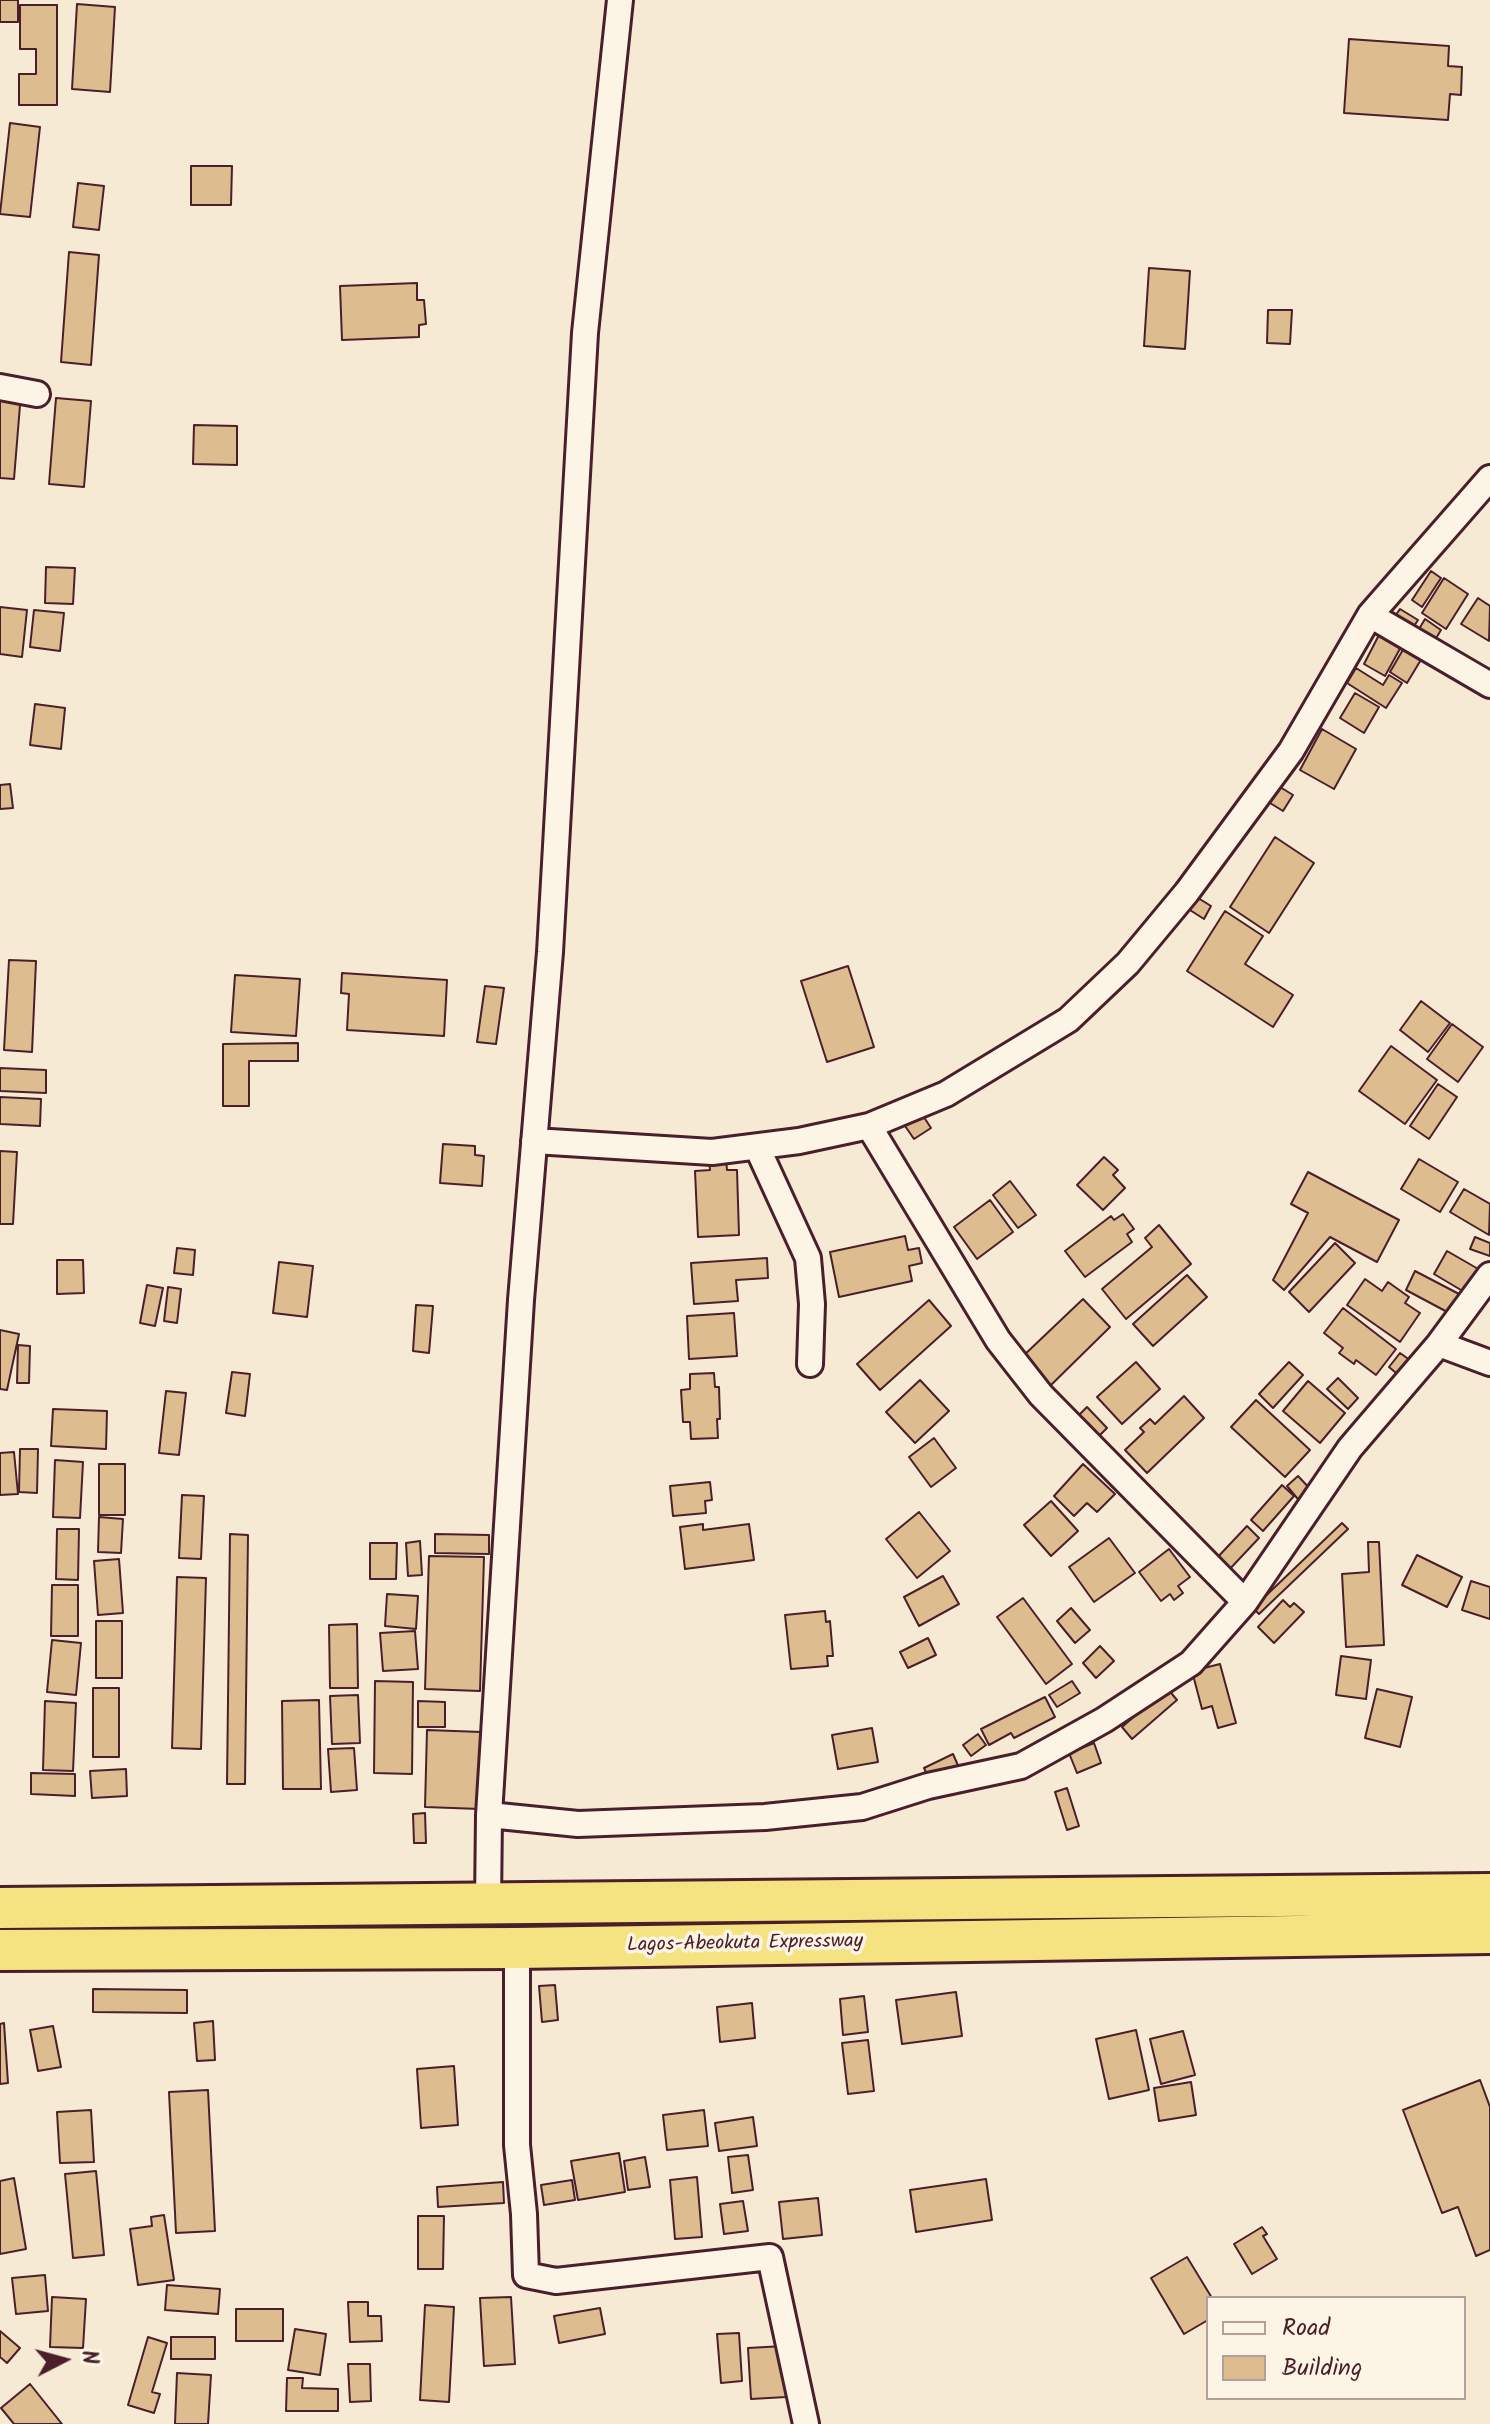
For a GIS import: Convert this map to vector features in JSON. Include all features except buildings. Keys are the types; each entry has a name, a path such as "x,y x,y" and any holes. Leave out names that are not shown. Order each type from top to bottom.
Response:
{"highway":[{"name":"Lagos-Abeokuta Expressway","path":"0,1908 1490,1894"},
{"name":"Lagos-Abeokuta Expressway","path":"0,1950 517,1948 1490,1933"}],"street":[{"path":"488,1905 489,1815 521,1300 551,936 585,333 620,0"},
{"path":"0,387 37,394"},
{"path":"534,1141 712,1152 799,1141 869,1126 946,1094 1068,1020 1128,963 1187,892 1291,751 1370,615 1490,478"},
{"path":"1370,615 1490,685"},
{"path":"869,1126 998,1340 1041,1395 1245,1602"},
{"path":"757,1147 808,1258 812,1304 810,1364"},
{"path":"489,1815 578,1824 765,1817 862,1807 928,1786 1021,1766 1104,1720 1191,1663 1245,1602 1350,1448 1439,1344 1490,1275"},
{"path":"1439,1344 1490,1363"},
{"path":"517,1948 517,2145 526,2275 556,2281 770,2257 806,2424"}]}
